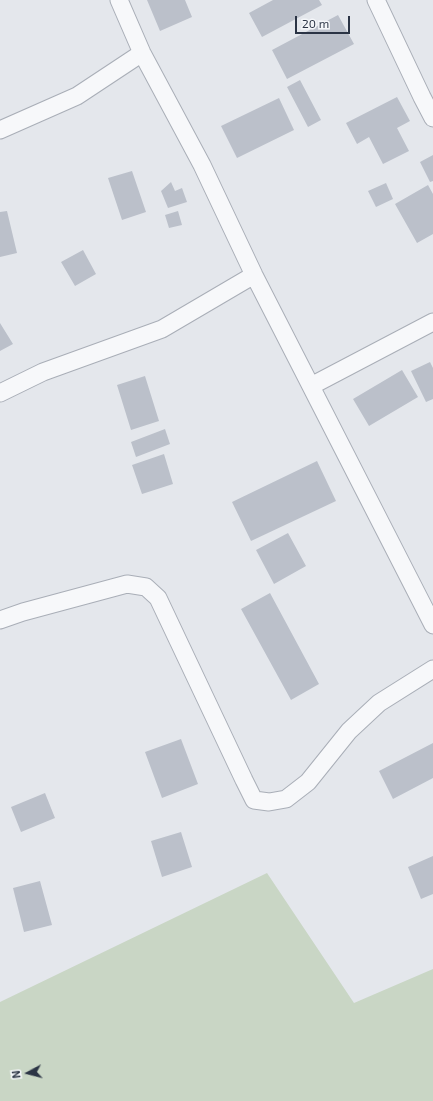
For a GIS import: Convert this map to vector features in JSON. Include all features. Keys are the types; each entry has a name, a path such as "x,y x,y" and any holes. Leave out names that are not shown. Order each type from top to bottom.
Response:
{"street":[{"path":"119,0 142,53 202,165 254,275 433,626"},
{"path":"376,0 427,98 433,118"},
{"path":"0,130 77,96 142,53"},
{"path":"0,393 43,372 162,329 254,275"},
{"path":"311,386 433,322"},
{"path":"0,620 23,612 127,584 146,587 158,598 254,800 269,802 286,800 308,782 349,731 379,703 433,669"}],"green space":[{"path":"267,873 354,1003 433,969 433,1101 0,1101 0,1002"}],"building":[{"path":"147,0 185,0 192,17 160,31"},
{"path":"273,0 319,0 322,5 262,37 249,13"},
{"path":"338,15 354,44 287,79 272,50"},
{"path":"300,80 321,120 308,127 287,87"},
{"path":"397,97 410,121 397,128 409,151 383,164 369,137 357,144 346,123"},
{"path":"279,98 294,130 237,158 221,126"},
{"path":"433,155 433,181 430,182 420,162"},
{"path":"132,171 146,212 122,220 108,178"},
{"path":"171,182 175,191 182,188 187,202 168,208 161,191"},
{"path":"386,183 393,199 376,207 368,191"},
{"path":"428,185 433,194 433,234 417,243 395,204"},
{"path":"7,211 17,253 0,257 0,212"},
{"path":"178,211 182,225 169,228 165,215"},
{"path":"83,250 96,274 75,286 61,262"},
{"path":"0,323 13,344 0,351"},
{"path":"430,362 433,368 433,399 426,402 411,371"},
{"path":"402,370 418,397 369,426 353,399"},
{"path":"145,376 159,421 131,430 117,385"},
{"path":"165,429 170,444 136,457 131,442"},
{"path":"164,454 173,484 142,494 132,465"},
{"path":"317,461 336,501 251,541 232,502"},
{"path":"288,533 306,566 274,584 256,550"},
{"path":"270,593 319,684 291,700 241,609"},
{"path":"181,739 198,784 162,798 145,752"},
{"path":"433,743 433,778 393,799 379,771"},
{"path":"45,793 55,818 21,832 11,807"},
{"path":"181,832 192,867 162,877 151,841"},
{"path":"433,856 433,894 421,899 408,867"},
{"path":"40,881 52,925 24,932 13,888"}]}
